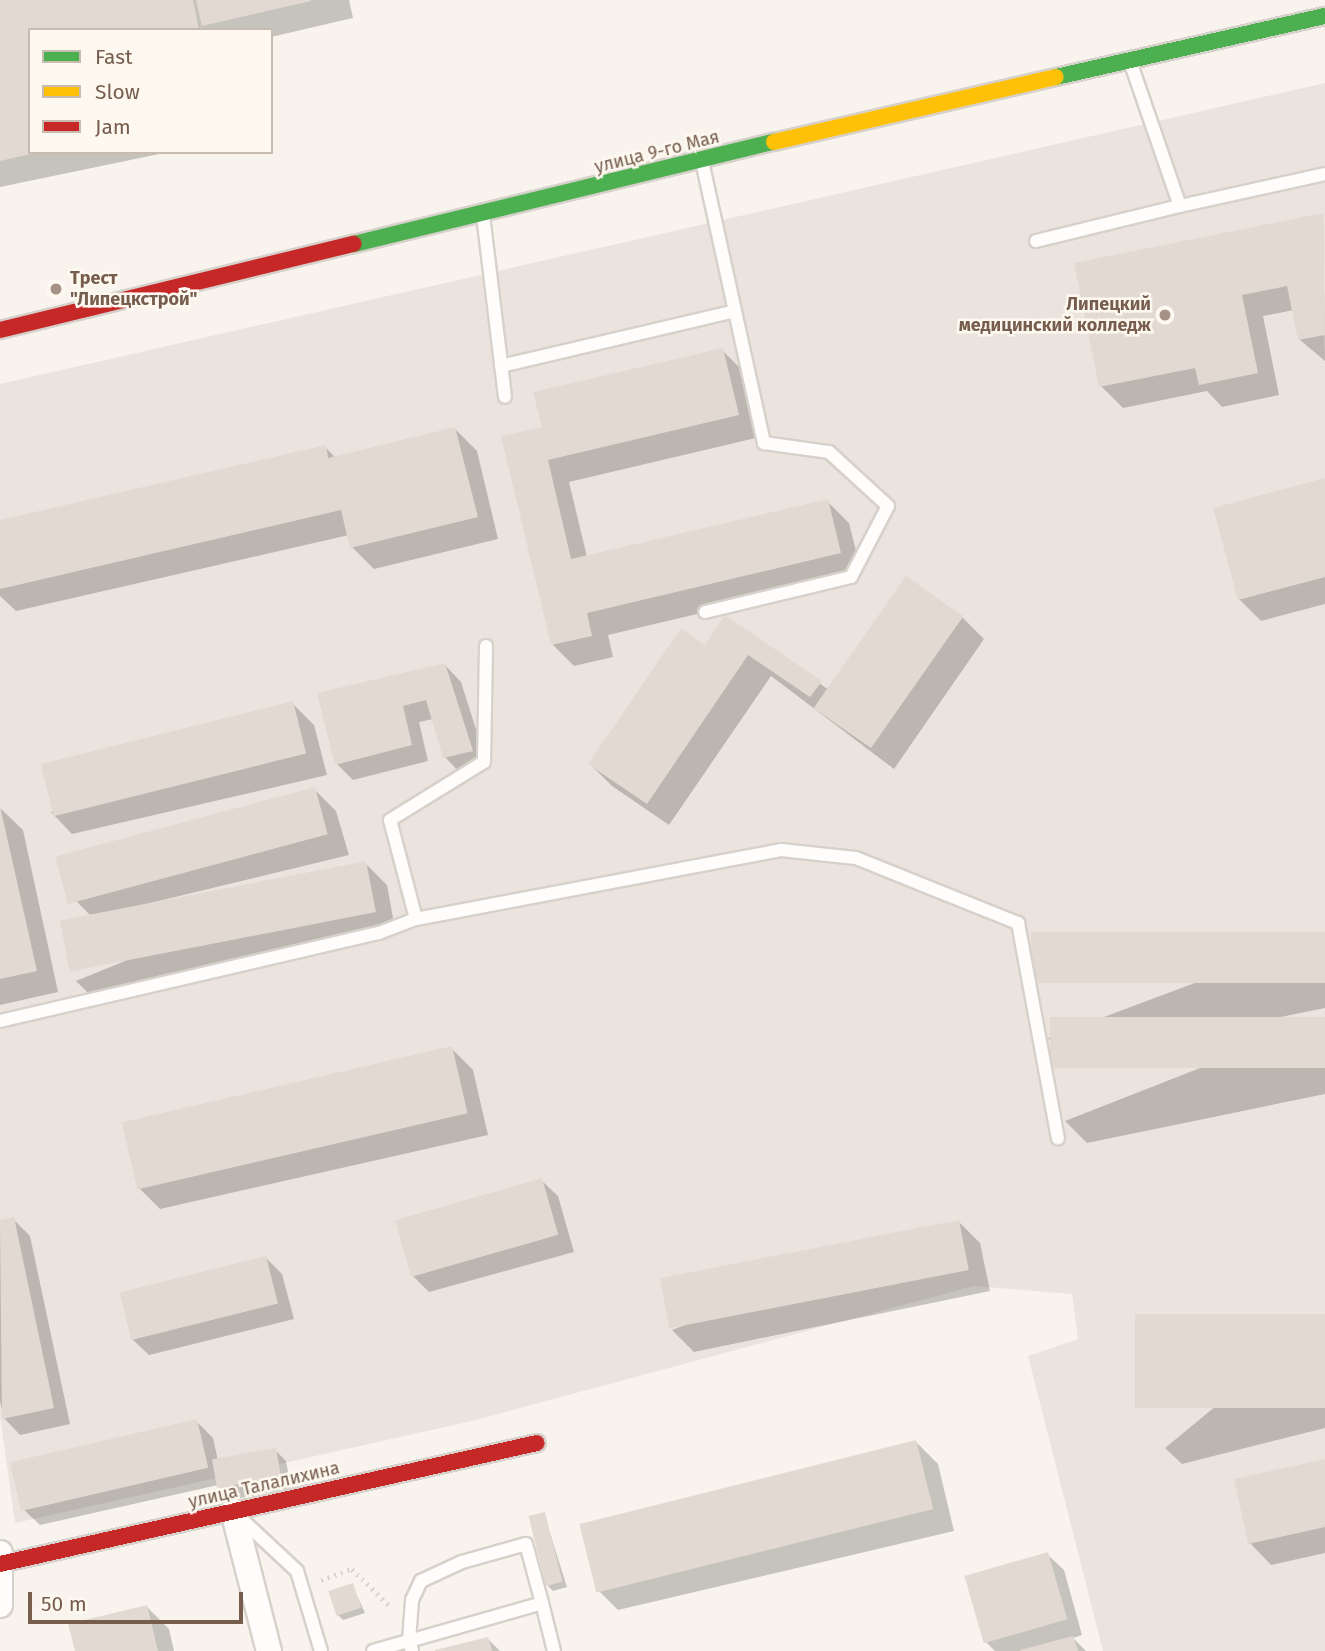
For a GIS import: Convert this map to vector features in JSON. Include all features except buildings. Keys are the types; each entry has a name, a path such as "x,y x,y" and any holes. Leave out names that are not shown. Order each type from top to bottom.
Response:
{"main road":[{"name":"улица 9-го Мая","path":"0,330 702,160 1325,16"},
{"name":"улица Талалихина","path":"1,1560 537,1443"}],"street":[{"path":"233,1511 269,1651"},
{"path":"0,1605 1,1560"}],"lane":[{"path":"1130,60 1180,206"},
{"path":"702,160 732,312 764,443 829,452 888,506 851,578 705,612"},
{"path":"1037,241 1325,174"},
{"path":"483,215 505,397"},
{"path":"501,366 732,312"},
{"path":"416,919 390,820 484,762 486,646"},
{"path":"0,1021 379,933 416,919 781,850 856,858 1018,923 1058,1138"},
{"path":"233,1511 297,1571 321,1651"},
{"path":"410,1646 409,1623 421,1581 436,1570 526,1544 554,1651"},
{"path":"373,1651 410,1646 542,1603"}],"path":[{"path":"297,1571 320,1580 352,1569 409,1623"}],"shaded area":[{"path":"1325,83 1325,1651 1103,1651 1028,1356 1078,1339 1072,1294 974,1286 472,1421 15,1523 0,1416 0,384"}],"traffic: fast":[{"path":"1056,77 1325,16"},
{"path":"354,244 774,142"}],"traffic: slow":[{"path":"774,142 1056,77"}],"traffic: jam":[{"path":"0,330 354,244"},
{"path":"0,1564 537,1443"}],"place":[{"name":"Трест \"Липецкстрой\"","path":"56,289"},
{"name":"Липецкий медицинский колледж","path":"1165,315"}]}
